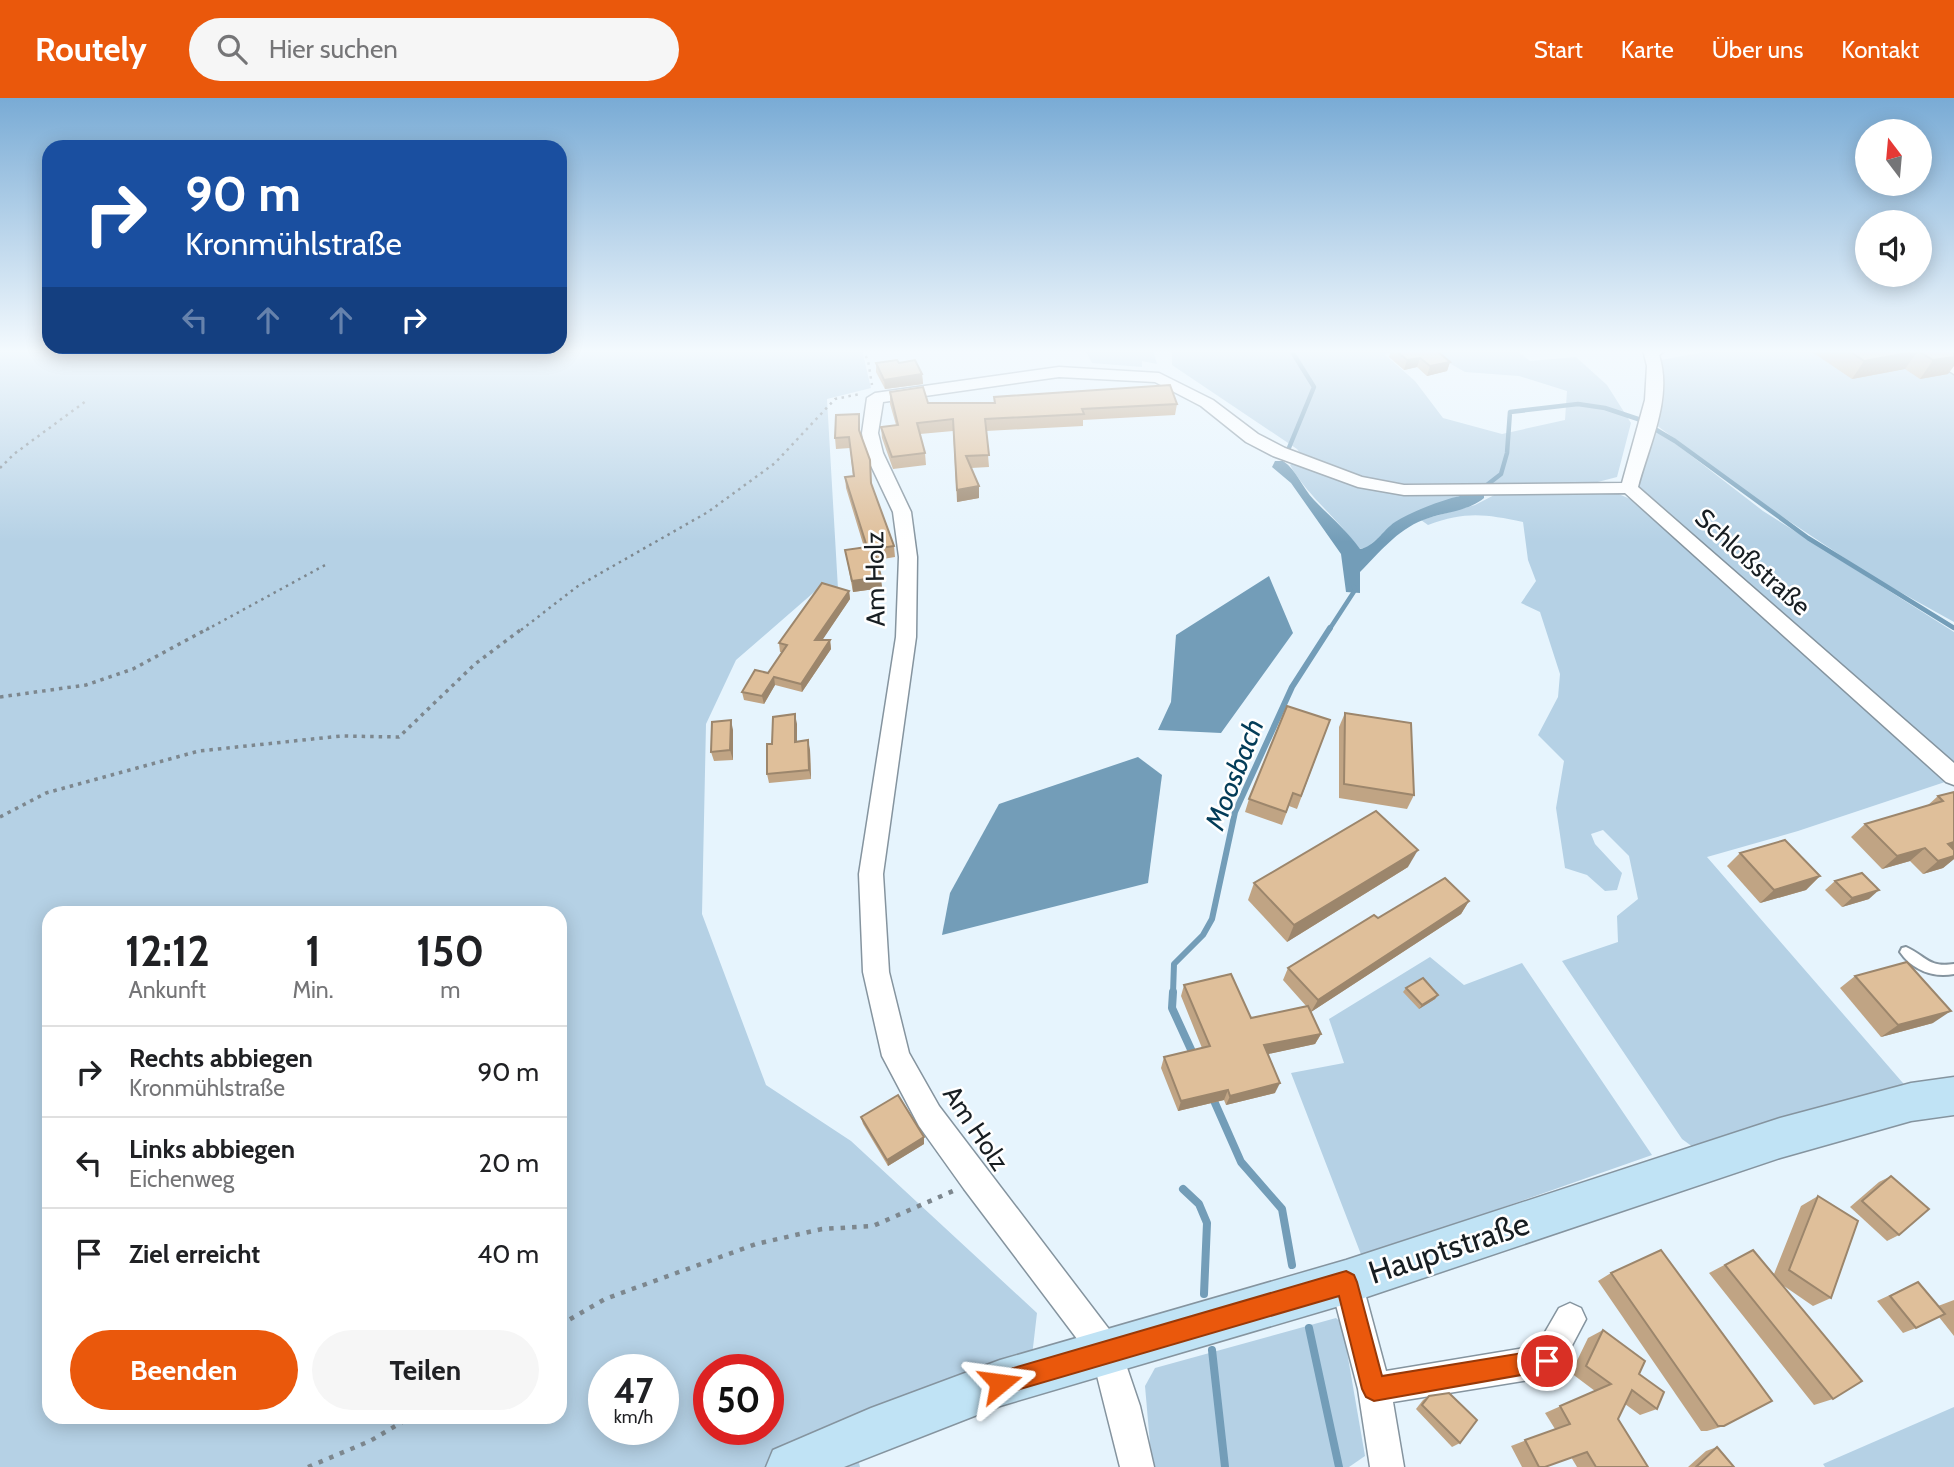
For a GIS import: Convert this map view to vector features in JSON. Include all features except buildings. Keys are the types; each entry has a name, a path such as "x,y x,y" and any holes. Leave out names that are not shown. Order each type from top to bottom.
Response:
{"main road":[{"name":"Hauptstraße","path":"790,1467 871,1431 1000,1383 1346,1282 1780,1138 1911,1102 1954,1096"}],"street":[{"name":"Am Holz","path":"873,414 870,433 874,453 902,512 908,557 906,637 871,874 876,972 896,1056 929,1116 1107,1352"},
{"path":"1221,414 1252,438 1285,455 1331,474 1404,490 1493,487 1629,488 1650,414"},
{"name":"Schloßstraße","path":"1629,488 1954,776"},
{"path":"1346,1282 1374,1389 1387,1467"},
{"path":"1374,1389 1547,1361 1570,1319"},
{"path":"1107,1352 1137,1467"}],"lane":[{"path":"1906,952 1922,967 1942,972 1954,969"}],"path":[{"path":"0,468 14,454 68,414"},
{"path":"0,817 46,793 199,751 341,736 399,737 475,664 578,586 708,512 775,463 821,414"},
{"path":"0,697 86,685 134,669 327,564"},
{"path":"567,1321 605,1299 756,1244 822,1229 873,1226 974,1179"},
{"path":"308,1467 370,1441 399,1424"}],"shaded area":[{"path":"0,414 828,414 838,589 820,587 736,660 706,724 702,914 766,1085 851,1141 1037,1313 1032,1356 848,1421 860,1467 0,1467"},
{"path":"1245,414 1440,414 1443,418 1502,434 1565,420 1565,414 1625,414 1631,423 1617,477 1594,483 1385,484 1306,461 1297,449"},
{"path":"1654,414 1954,414 1954,622 1873,577 1765,505 1652,422"},
{"path":"1658,430 1763,511 1954,632 1954,768 1639,488 1636,479 1648,432"},
{"path":"1275,461 1283,461 1288,465 1310,495 1360,549 1374,542 1395,522 1426,507 1474,493 1484,493 1484,498 1463,509 1423,520 1405,530 1360,572 1360,593 1346,592 1341,554 1291,483 1272,467"},
{"path":"1293,462 1368,488 1471,491 1394,523 1368,547 1359,549 1298,477 1290,465"},
{"path":"1609,490 1635,501 1951,780 1798,831 1707,857 1909,1090 1701,1153 1682,1139 1562,961 1618,942 1617,916 1638,899 1629,856 1603,830 1591,834 1595,844 1622,873 1617,890 1605,891 1587,875 1565,868 1556,808 1564,761 1538,735 1558,697 1560,674 1540,612 1521,603 1536,581 1528,560 1523,522 1476,515 1428,525 1421,520 1475,505 1502,491"},
{"path":"1269,576 1293,633 1221,733 1158,730 1171,702 1176,635"},
{"path":"1138,757 1162,775 1148,883 942,935 950,893 999,804"},
{"path":"1430,957 1464,985 1522,963 1652,1155 1362,1257 1291,1073 1344,1063 1329,1019"},
{"path":"1336,1318 1342,1323 1365,1456 1349,1467 1152,1467 1145,1386 1155,1368"},
{"path":"1954,1407 1954,1467 1825,1467 1823,1464"}],"waterway":[{"name":"Moosbach","path":"1286,455 1303,414"},
{"path":"1483,488 1501,474 1507,453 1510,414"},
{"path":"1623,414 1638,419 1675,441 1808,538 1954,628"},
{"name":"Moosbach","path":"1329,630 1355,590 1354,587"},
{"name":"Moosbach","path":"1173,993 1174,964 1203,935 1212,919 1235,812 1292,687 1330,628"},
{"name":"Moosbach","path":"1173,992 1172,1008 1194,1056"},
{"name":"Moosbach","path":"1211,1094 1241,1162 1282,1209 1292,1265"},
{"path":"1183,1189 1199,1204 1207,1223 1204,1294"},
{"name":"Moosbach","path":"1309,1328 1339,1467"},
{"path":"1212,1350 1225,1467"}],"route":[{"path":"1000,1383 1346,1282 1374,1389 1547,1361"}]}
